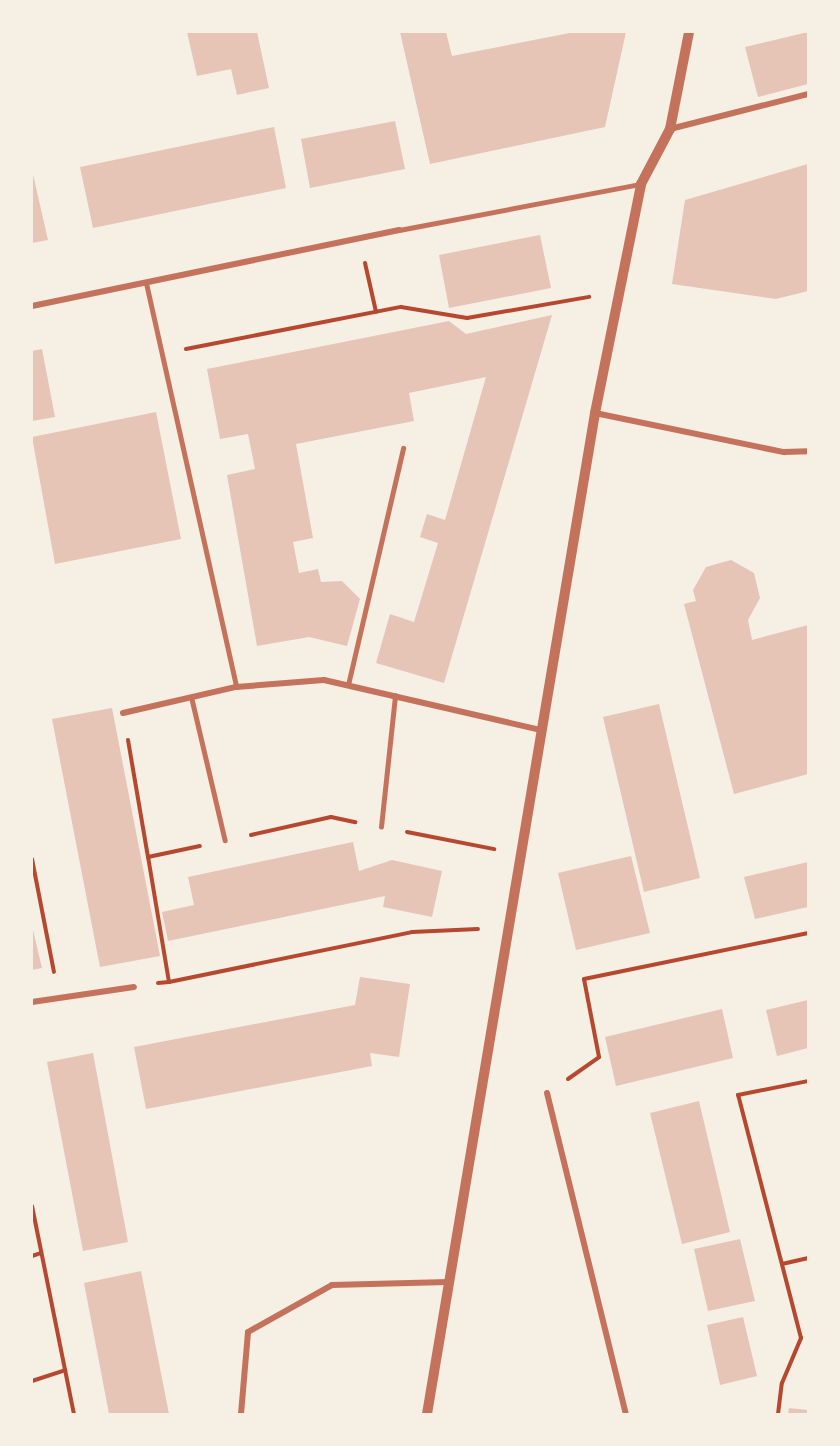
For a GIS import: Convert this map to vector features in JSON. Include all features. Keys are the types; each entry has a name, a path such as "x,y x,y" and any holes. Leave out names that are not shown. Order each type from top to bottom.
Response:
{"street":[{"path":"427,1414 595,413 640,184 670,129 689,32"},
{"path":"670,129 808,94"},
{"path":"32,306 399,230 640,184"},
{"path":"146,283 236,687"},
{"path":"595,413 784,452 808,451"},
{"path":"123,713 192,699 236,687 324,680 541,730"},
{"path":"32,1002 134,987"},
{"path":"547,1093 626,1414"},
{"path":"241,1414 248,1332 332,1285 448,1282"}],"lane":[{"path":"348,686 403,448"},
{"path":"381,827 395,696"},
{"path":"192,699 225,840"}],"path":[{"path":"364,255 376,312"},
{"path":"162,353 401,306 467,318 619,292"},
{"path":"123,713 169,982"},
{"path":"148,857 331,817 503,851"},
{"path":"32,859 59,999"},
{"path":"134,987 169,982 412,932 489,929"},
{"path":"547,1093 599,1057 584,979 808,933"},
{"path":"778,1414 782,1383 801,1338 738,1095 808,1082"},
{"path":"32,1206 74,1414"},
{"path":"32,1256 41,1253"},
{"path":"782,1264 808,1258"},
{"path":"801,1338 808,1338"},
{"path":"32,1381 65,1370"}],"building":[{"path":"187,32 257,32 269,88 237,95 231,69 197,76"},
{"path":"400,32 446,32 452,56 575,32 626,32 605,127 430,164"},
{"path":"808,32 808,84 758,97 745,47"},
{"path":"395,121 405,169 310,188 301,139"},
{"path":"274,127 286,188 93,228 80,167"},
{"path":"808,164 808,291 776,299 672,284 685,200"},
{"path":"32,170 48,240 32,243"},
{"path":"540,235 551,288 449,308 439,255"},
{"path":"552,315 444,683 376,663 390,614 414,622 438,543 420,537 427,514 445,520 486,377 409,393 414,421 296,444 313,538 293,542 299,573 318,569 321,582 342,581 360,599 347,646 309,637 257,646 227,475 255,469 248,434 220,439 207,369 449,321 466,334"},
{"path":"42,349 55,417 32,421 32,351"},
{"path":"156,412 181,539 55,564 32,437"},
{"path":"731,560 754,573 760,598 748,620 752,640 808,625 808,774 734,794 684,604 696,601 693,590 706,567"},
{"path":"659,704 700,878 644,892 603,717"},
{"path":"112,708 160,956 100,967 52,719"},
{"path":"353,842 359,871 392,860 442,871 432,917 383,907 385,896 168,941 162,912 194,905 188,877"},
{"path":"631,856 650,933 576,950 558,873"},
{"path":"808,862 808,907 755,919 744,877"},
{"path":"32,926 42,968 32,970"},
{"path":"360,977 410,984 399,1057 370,1053 372,1066 146,1109 134,1047 355,1005"},
{"path":"808,1000 808,1048 777,1056 766,1010"},
{"path":"722,1009 733,1058 616,1086 605,1037"},
{"path":"93,1053 128,1242 83,1251 47,1062"},
{"path":"699,1101 730,1232 682,1244 650,1113"},
{"path":"740,1239 755,1301 708,1311 694,1249"},
{"path":"141,1271 169,1414 109,1414 84,1283"},
{"path":"743,1317 757,1376 720,1385 707,1325"},
{"path":"789,1408 808,1410 808,1414 788,1414"}]}
